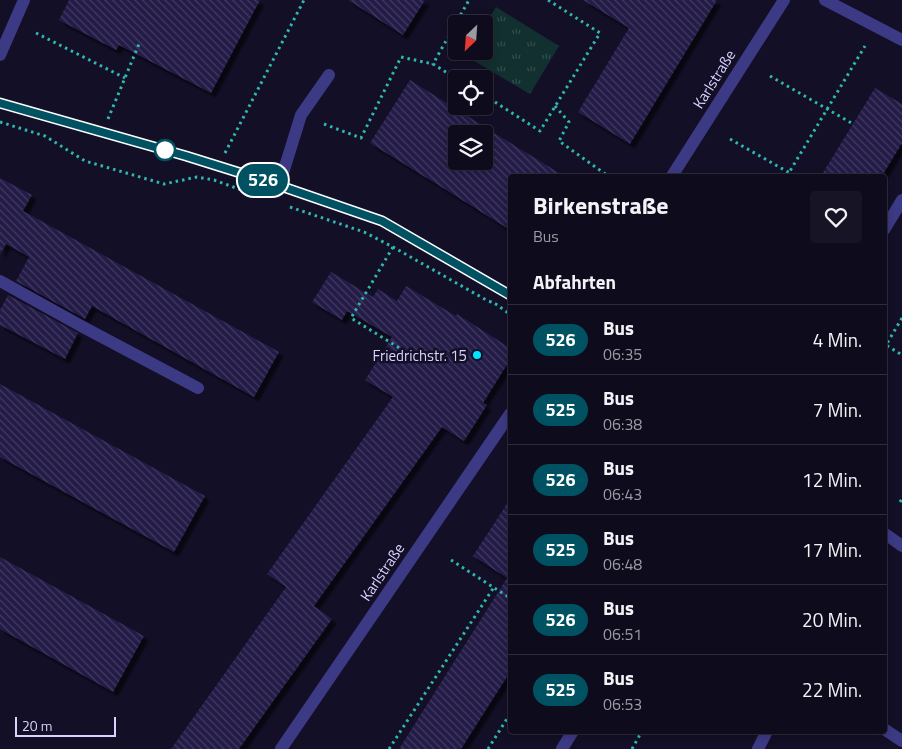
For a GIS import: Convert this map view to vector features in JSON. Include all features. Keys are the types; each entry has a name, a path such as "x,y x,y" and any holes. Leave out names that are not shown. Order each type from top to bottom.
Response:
{"street":[{"path":"0,55 24,0"},
{"name":"Karlstraße","path":"673,174 784,0"},
{"path":"825,0 902,40"},
{"path":"279,186 301,115 329,75"},
{"path":"887,225 902,200"},
{"path":"0,281 198,388"},
{"name":"Karlstraße","path":"281,749 508,417"},
{"path":"887,535 902,546"},
{"path":"887,731 902,741"},
{"path":"562,749 571,734"},
{"path":"758,749 766,734"}],"path":[{"path":"225,153 304,0"},
{"path":"433,64 469,0"},
{"path":"493,102 540,131 600,33 548,0"},
{"path":"789,174 876,26"},
{"path":"36,33 125,78"},
{"path":"108,119 139,44"},
{"path":"301,115 361,138 401,57 433,64 448,73"},
{"path":"770,76 853,124"},
{"path":"556,106 569,122 559,141 605,174"},
{"path":"0,122 45,136 85,161 164,184 197,177 214,180 262,198"},
{"path":"730,139 786,174"},
{"path":"281,204 364,232 488,301 498,304 508,313"},
{"path":"393,247 351,318 414,357"},
{"path":"887,342 902,318"},
{"path":"887,346 902,355"},
{"path":"451,560 508,597"},
{"path":"389,749 494,588"},
{"path":"488,749 508,717"},
{"path":"632,749 640,734"}],"green space":[{"path":"496,7 559,46 530,94 493,72 493,70 490,70 473,60 493,60 493,15 491,15"}],"building":[{"path":"69,0 260,0 211,93 119,45 116,50 59,20"},
{"path":"348,0 425,0 403,35"},
{"path":"583,0 717,0 630,144 578,112 629,28"},
{"path":"410,80 448,104 448,115 466,115 482,125 448,125 448,170 493,170 493,132 561,174 508,174 508,229 370,143"},
{"path":"875,88 902,104 902,143 883,174 822,174"},
{"path":"0,178 32,195 23,211 279,352 254,397 92,306 85,319 16,281 29,257 6,244 0,255"},
{"path":"331,272 373,297 378,289 397,301 406,286 456,316 457,314 508,347 508,363 483,403 487,405 464,441 442,427 314,606 332,619 239,749 171,749 286,587 267,574 393,397 365,380 392,337 347,311 342,320 312,302"},
{"path":"8,295 78,333 65,359 0,325 0,310"},
{"path":"0,384 205,496 174,552 0,457"},
{"path":"508,502 508,675 461,749 399,749 507,578 473,556"},
{"path":"0,557 144,636 113,692 0,629"}],"bus line":[{"name":"526","path":"0,103 186,156 382,221 508,294"}],"place":[{"name":"Friedrichstr. 15","path":"477,355"}]}
